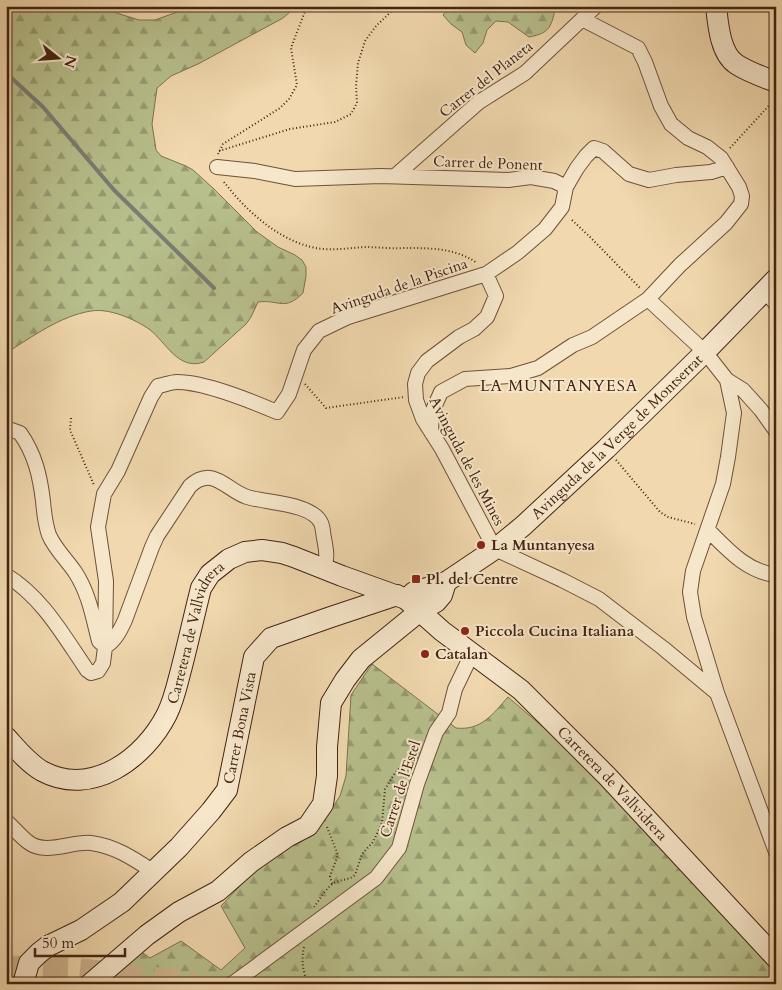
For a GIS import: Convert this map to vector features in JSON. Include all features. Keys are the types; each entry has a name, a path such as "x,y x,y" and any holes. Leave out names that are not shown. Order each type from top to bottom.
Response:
{"street":[{"name":"Carrer del Planeta","path":"395,176 479,102 525,73 596,6"},
{"path":"716,6 721,36 729,58 736,64 776,82"},
{"path":"431,432 432,412 441,392 466,379 512,376 538,368 573,345 592,337 648,299 680,265 726,224 741,204 742,196 739,187 724,162 708,146 688,138 670,124 660,106 645,62 638,48 582,19"},
{"path":"566,187 586,156 594,148 603,151 629,174 649,180 710,172 724,162"},
{"name":"Carrer de Ponent","path":"217,167 295,178 395,176 508,180 531,177 554,182 566,187"},
{"name":"Avinguda de la Piscina","path":"105,647 106,581 98,527 104,494 118,471 151,397 158,386 177,382 197,386 226,393 277,412 290,394 304,350 319,331 348,318 486,274 517,253 545,229 562,207 566,187"},
{"name":"Avinguda de les Mines","path":"486,274 496,296 487,316 474,329 459,337 428,361 418,373 415,384 416,400 424,419 495,549"},
{"name":"Avinguda de la Verge de Montserrat","path":"408,602 430,606 442,595 446,582 495,549 538,513 705,352 772,291"},
{"path":"648,299 705,352 727,380 744,390 776,431"},
{"path":"727,380 733,404 732,429 723,484 693,571 690,584 690,601 717,693 770,822 776,852"},
{"path":"6,428 20,433 32,452 41,482 49,534 53,544 76,573 91,608 99,641 105,647"},
{"path":"105,647 111,644 119,634 157,536 196,480 209,477 248,498 305,510 315,515 321,523 326,548 327,560 324,568"},
{"path":"708,530 741,562 768,574 776,575"},
{"path":"495,549 599,599 663,648 717,693"},
{"name":"Carretera de Vallvidrera","path":"6,737 29,761 41,770 54,776 68,780 84,780 96,778 116,769 146,744 167,714 201,588 210,574 236,555 254,550 282,552 408,602 435,625 521,690 614,784 776,958"},
{"path":"6,575 28,591 53,618 86,670 91,673 98,671 103,663 105,647"},
{"path":"90,984 147,935 179,912 218,891 251,862 287,837 308,826 323,804 328,776 327,748 331,703 361,659 408,602"},
{"name":"Carrer Bona Vista","path":"23,984 29,964 39,953 48,946 81,930 122,902 186,840 211,812 226,790 254,657 271,638 408,602"},
{"name":"Carrer de l'Estel","path":"232,984 376,878 399,848 417,784 436,732 449,712 455,689 474,654"},
{"path":"6,821 29,843 41,848 53,848 76,843 92,843 110,847 126,854 154,872"}],"path":[{"path":"307,6 291,48 297,85 289,99 280,108 236,134 223,144 216,157 217,167 222,180 258,218 283,236 308,246 323,249 436,248 459,253 476,262 486,274"},
{"path":"219,151 290,129 335,122 351,114 357,103 358,63 365,40 376,26 394,9 403,6"},
{"path":"724,162 776,98"},
{"path":"572,220 639,286 648,299"},
{"path":"296,374 326,408 416,395"},
{"path":"71,418 70,430 85,467 103,503"},
{"path":"606,449 660,512 668,517 698,525 708,530"},
{"path":"308,984 304,975 302,956 312,910 325,891 332,885 356,875 362,854 372,842 382,823 385,789 395,773 413,754"},
{"path":"315,816 326,825 338,855 330,876 332,885"}],"green space":[{"path":"6,6 94,6 139,20 155,20 194,6 297,6 283,18 198,64 171,76 157,88 152,124 156,150 161,156 193,170 257,232 278,247 302,260 306,267 303,293 291,302 286,303 258,302 246,324 204,362 195,364 180,359 173,354 143,325 129,318 106,311 91,311 68,317 6,353"},
{"path":"451,6 556,6 551,24 546,31 529,37 508,22 496,21 487,30 483,43 475,53 466,45 462,32 443,15"},
{"path":"372,664 456,728 473,727 486,720 508,697 565,746 776,971 776,984 102,984 140,951 150,958 181,941 221,970 245,948 221,906 257,868 276,852 301,842 323,822 340,796 346,776 351,695"}],"waterway":[{"path":"6,73 43,107 114,190 214,288"}],"tunnel":[{"path":"6,968 73,970 196,984"}],"place":[{"name":"La Muntanyesa","path":"481,545"},
{"name":"Pl. del Centre","path":"416,579"},
{"name":"Piccola Cucina Italiana","path":"465,631"},
{"name":"Catalan","path":"425,654"}],"district":[{"name":"LA MUNTANYESA","path":"559,386"}]}
